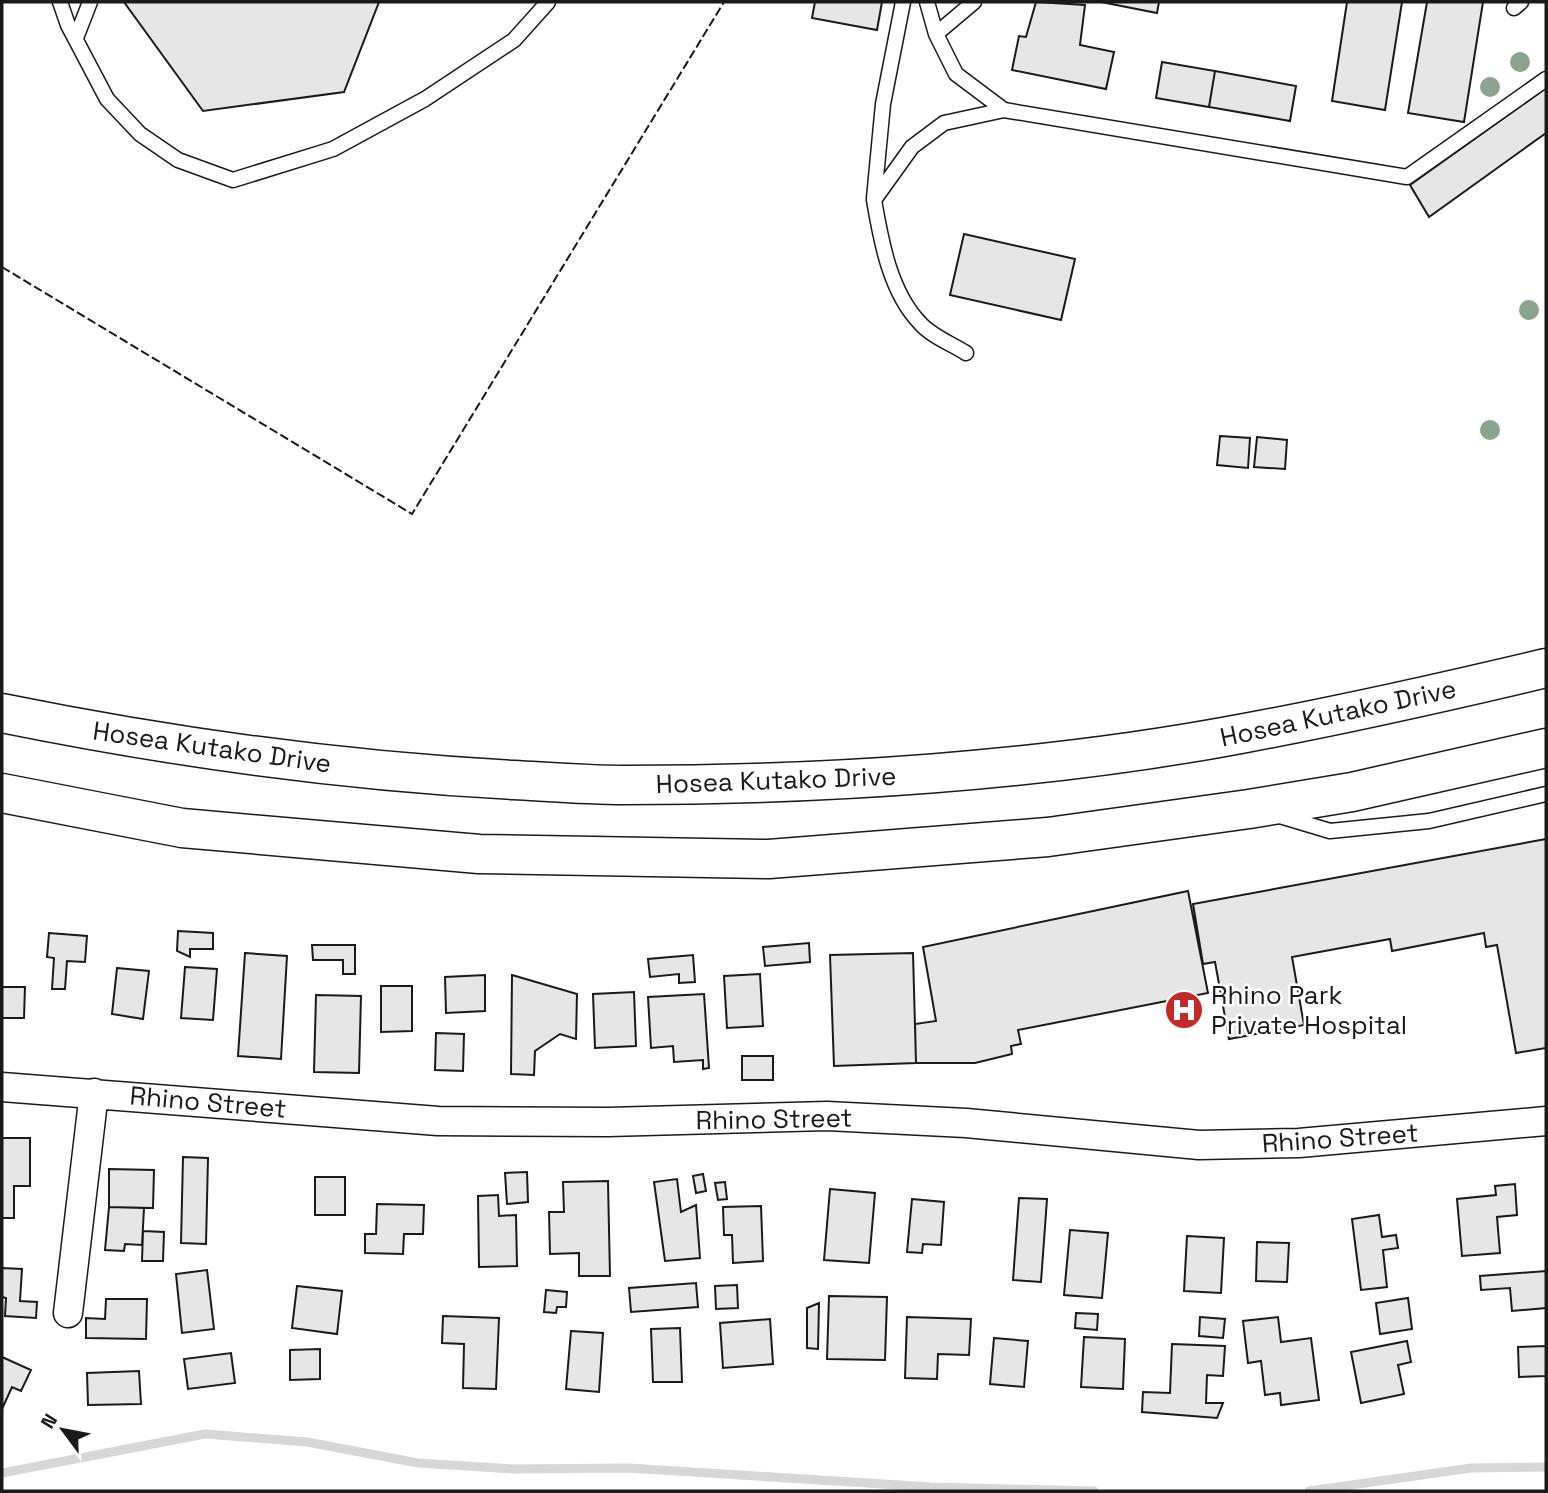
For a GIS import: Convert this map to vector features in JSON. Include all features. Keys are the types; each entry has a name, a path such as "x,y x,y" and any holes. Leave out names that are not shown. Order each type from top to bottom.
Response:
{"main road":[{"name":"Hosea Kutako Drive","path":"2,713 180,744 418,775 622,785 905,775 1076,758 1237,735 1546,668"},
{"path":"2,817 183,828 480,853 769,859 1048,836 1251,808 1352,792 1546,748"},
{"path":"2,793 183,828"}],"street":[{"name":"Rhino Street","path":"2,1087 438,1121 608,1122 827,1116 966,1124 1199,1144 1299,1143 1546,1121"},
{"path":"68,1312 94,1093"}],"lane":[{"path":"60,2 107,99 139,134 178,160 233,180 333,149 425,99 514,40 548,2"},
{"path":"76,38 90,2"},
{"path":"903,2 883,104 874,200 882,244 898,287 920,324 967,353"},
{"path":"926,2 936,34 956,74 1004,110"},
{"path":"936,34 974,2"},
{"path":"874,200 912,147 944,122 1004,110 1407,177 1546,79"},
{"path":"1251,808 1330,831 1429,821 1546,794"}],"building":[{"path":"124,2 379,2 344,92 203,111"},
{"path":"815,2 882,2 877,30 812,18"},
{"path":"1036,2 1085,5 1080,45 1114,52 1106,89 1012,70 1019,36 1026,37"},
{"path":"1101,2 1159,2 1157,13"},
{"path":"1347,2 1402,2 1385,110 1332,101"},
{"path":"1427,2 1483,2 1464,122 1408,113"},
{"path":"1162,62 1215,71 1209,107 1156,98"},
{"path":"1215,71 1296,86 1290,121 1209,107"},
{"path":"1546,88 1546,133 1429,217 1410,185"},
{"path":"964,234 1075,259 1061,320 950,295"},
{"path":"1220,436 1250,438 1248,468 1217,465"},
{"path":"1257,437 1287,440 1285,469 1254,467"},
{"path":"1546,839 1546,1048 1516,1053 1497,945 1486,947 1484,933 1392,951 1390,939 1292,957 1304,1025 1229,1039 1215,962 1203,964 1193,904"},
{"path":"1188,891 1208,993 1018,1030 1021,1044 1011,1046 1012,1054 975,1063 916,1063 915,1024 936,1021 923,947"},
{"path":"178,931 213,933 213,949 190,949 190,957 177,951"},
{"path":"49,933 87,936 85,962 67,961 65,989 52,989 54,958 47,957"},
{"path":"809,943 810,962 765,966 763,947"},
{"path":"312,945 355,945 355,974 343,974 343,960 313,960"},
{"path":"245,953 287,956 281,1059 238,1056"},
{"path":"913,953 916,1063 834,1066 830,955"},
{"path":"693,955 695,982 679,983 679,974 650,977 648,959"},
{"path":"185,967 217,969 213,1020 181,1018"},
{"path":"117,968 149,971 143,1019 112,1014"},
{"path":"760,974 763,1026 727,1028 724,976"},
{"path":"485,975 485,1011 446,1013 445,977"},
{"path":"512,975 577,994 576,1039 560,1034 535,1051 534,1075 511,1074"},
{"path":"381,986 412,986 412,1031 381,1032"},
{"path":"2,987 25,987 24,1018 2,1018"},
{"path":"634,992 636,1046 595,1048 593,994"},
{"path":"704,994 709,1068 703,1069 703,1060 674,1062 673,1046 651,1048 648,997"},
{"path":"316,995 361,996 359,1073 314,1072"},
{"path":"436,1033 464,1034 463,1071 435,1070"},
{"path":"742,1056 773,1056 773,1080 742,1080"},
{"path":"2,1138 30,1138 30,1186 14,1186 14,1218 2,1218"},
{"path":"183,1157 208,1158 206,1244 181,1243"},
{"path":"109,1169 154,1170 153,1208 109,1207"},
{"path":"527,1172 528,1202 507,1204 505,1173"},
{"path":"703,1174 706,1191 696,1193 693,1176"},
{"path":"315,1177 345,1177 345,1215 315,1215"},
{"path":"677,1179 681,1212 696,1205 700,1258 665,1261 654,1182"},
{"path":"608,1181 610,1276 579,1276 579,1253 550,1254 549,1212 564,1212 563,1182"},
{"path":"725,1182 727,1199 718,1200 715,1183"},
{"path":"1515,1184 1517,1215 1497,1217 1500,1253 1462,1256 1457,1199 1496,1195 1495,1186"},
{"path":"830,1189 875,1193 869,1263 824,1260"},
{"path":"498,1195 499,1216 516,1215 517,1266 479,1267 478,1196"},
{"path":"1019,1198 1047,1199 1041,1282 1013,1280"},
{"path":"912,1199 944,1202 941,1245 923,1244 922,1253 907,1252"},
{"path":"377,1204 424,1205 423,1234 404,1234 403,1254 365,1253 365,1234 376,1234"},
{"path":"761,1206 763,1261 733,1263 732,1235 724,1235 723,1207"},
{"path":"109,1207 144,1208 142,1245 125,1244 124,1251 105,1250"},
{"path":"1379,1215 1382,1237 1396,1235 1398,1248 1383,1250 1387,1287 1361,1290 1352,1219"},
{"path":"1070,1230 1108,1233 1102,1298 1064,1295"},
{"path":"143,1231 164,1232 163,1261 142,1261"},
{"path":"1187,1236 1224,1238 1221,1293 1184,1291"},
{"path":"1257,1242 1289,1243 1287,1282 1256,1281"},
{"path":"2,1268 22,1269 20,1301 37,1302 36,1318 5,1316 6,1298 2,1297"},
{"path":"207,1270 214,1329 182,1333 176,1274"},
{"path":"1546,1271 1546,1308 1512,1311 1510,1288 1481,1290 1480,1276"},
{"path":"696,1283 698,1307 631,1312 629,1288"},
{"path":"737,1285 738,1308 716,1309 715,1286"},
{"path":"297,1286 342,1291 337,1334 292,1328"},
{"path":"546,1290 567,1292 566,1307 557,1307 556,1313 544,1312"},
{"path":"829,1296 887,1297 885,1360 827,1359"},
{"path":"1408,1298 1412,1329 1380,1334 1376,1303"},
{"path":"106,1299 147,1299 146,1339 86,1338 86,1318 105,1319"},
{"path":"819,1303 818,1349 807,1348 807,1308"},
{"path":"1076,1313 1098,1314 1097,1330 1075,1328"},
{"path":"443,1316 499,1318 496,1389 463,1388 464,1344 442,1343"},
{"path":"907,1317 971,1319 969,1355 938,1354 937,1379 905,1378"},
{"path":"1200,1317 1225,1319 1223,1338 1199,1336"},
{"path":"1278,1317 1281,1342 1311,1338 1319,1400 1281,1405 1280,1393 1265,1395 1261,1361 1248,1363 1243,1321"},
{"path":"770,1319 773,1364 723,1368 720,1323"},
{"path":"680,1328 682,1382 653,1382 651,1329"},
{"path":"571,1331 603,1333 599,1392 566,1389"},
{"path":"1084,1337 1125,1339 1123,1389 1081,1387"},
{"path":"994,1338 1028,1341 1024,1387 990,1384"},
{"path":"1407,1341 1411,1362 1398,1365 1404,1394 1361,1403 1351,1352"},
{"path":"1172,1344 1225,1346 1223,1376 1207,1375 1206,1403 1223,1403 1217,1418 1142,1412 1143,1392 1170,1393"},
{"path":"1546,1346 1546,1376 1519,1377 1518,1347"},
{"path":"320,1349 320,1379 290,1380 290,1350"},
{"path":"231,1353 235,1383 188,1389 184,1359"},
{"path":"2,1357 31,1370 21,1391 12,1387 2,1409"},
{"path":"139,1371 141,1404 88,1405 87,1373"}],"waterway":[{"path":"2,1473 205,1434 307,1442 418,1463 513,1469 629,1468 931,1487 1094,1491"},
{"path":"1309,1491 1471,1468 1546,1467"}],"fence":[{"path":"2,267 412,514 724,2"}],"place":[{"name":"Rhino Park Private Hospital","path":"1184,1010"}]}
